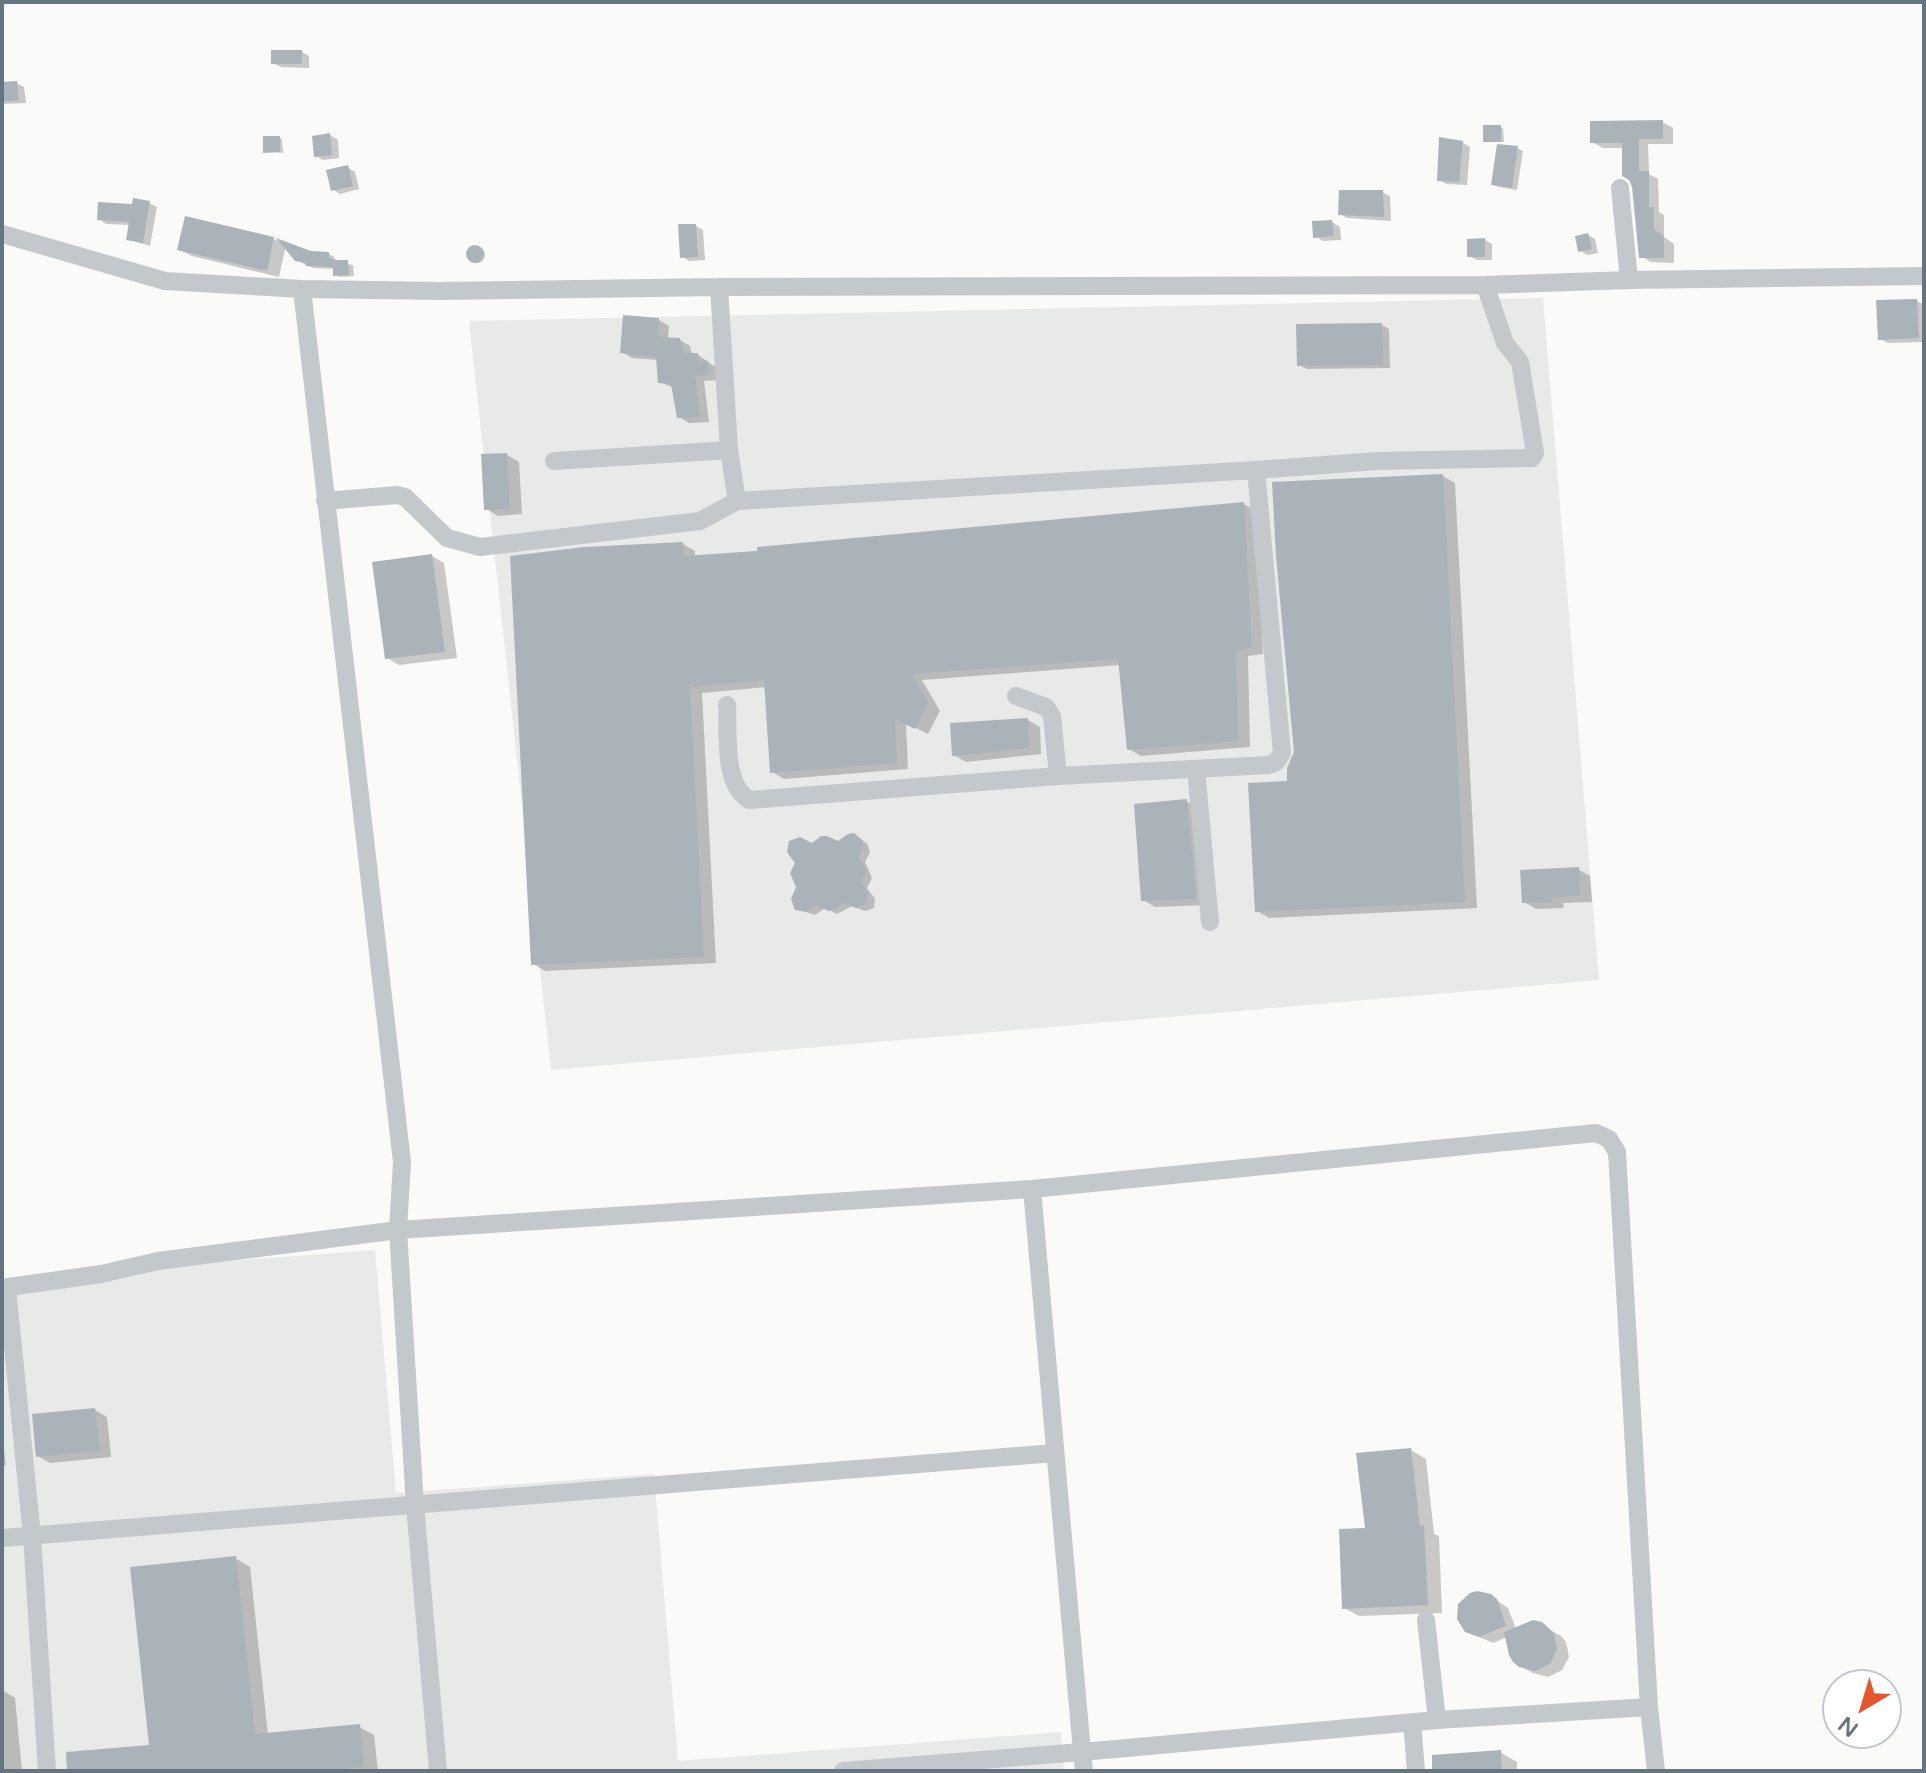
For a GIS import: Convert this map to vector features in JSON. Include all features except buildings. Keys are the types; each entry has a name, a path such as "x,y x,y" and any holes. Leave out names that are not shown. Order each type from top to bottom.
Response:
{"street":[{"path":"1620,188 1629,280"},
{"path":"2,234 165,281 302,289 442,291 719,287 1485,285 1924,276"},
{"path":"325,501 405,497 447,538 480,547 700,521 737,501 1378,461 1532,458 1535,453 1520,362 1505,343 1485,285"},
{"path":"719,287 729,450 737,501"},
{"path":"302,289 402,1162 398,1230 415,1505 438,1771"},
{"path":"554,461 729,450"},
{"path":"727,705 732,779 739,793 749,800 1058,776 1269,765 1276,762 1282,753 1256,470"},
{"path":"1016,696 1046,707 1052,716 1058,776"},
{"path":"1196,769 1210,922"},
{"path":"47,1771 32,1536 4,1288 101,1274 158,1261 398,1230 1032,1189 1596,1133 1609,1139 1617,1152 1649,1707 1656,1771"},
{"path":"1032,1189 1083,1762"},
{"path":"2,1538 1055,1453"},
{"path":"1426,1620 1437,1720"},
{"path":"843,1771 1083,1762 1412,1722 1649,1707"},
{"path":"1412,1722 1416,1771"}],"shaded area":[{"path":"1543,298 1599,980 551,1070 469,321"},
{"path":"375,1250 396,1493 654,1474 678,1761 1061,1732 1064,1771 2,1771 2,1278"}]}
